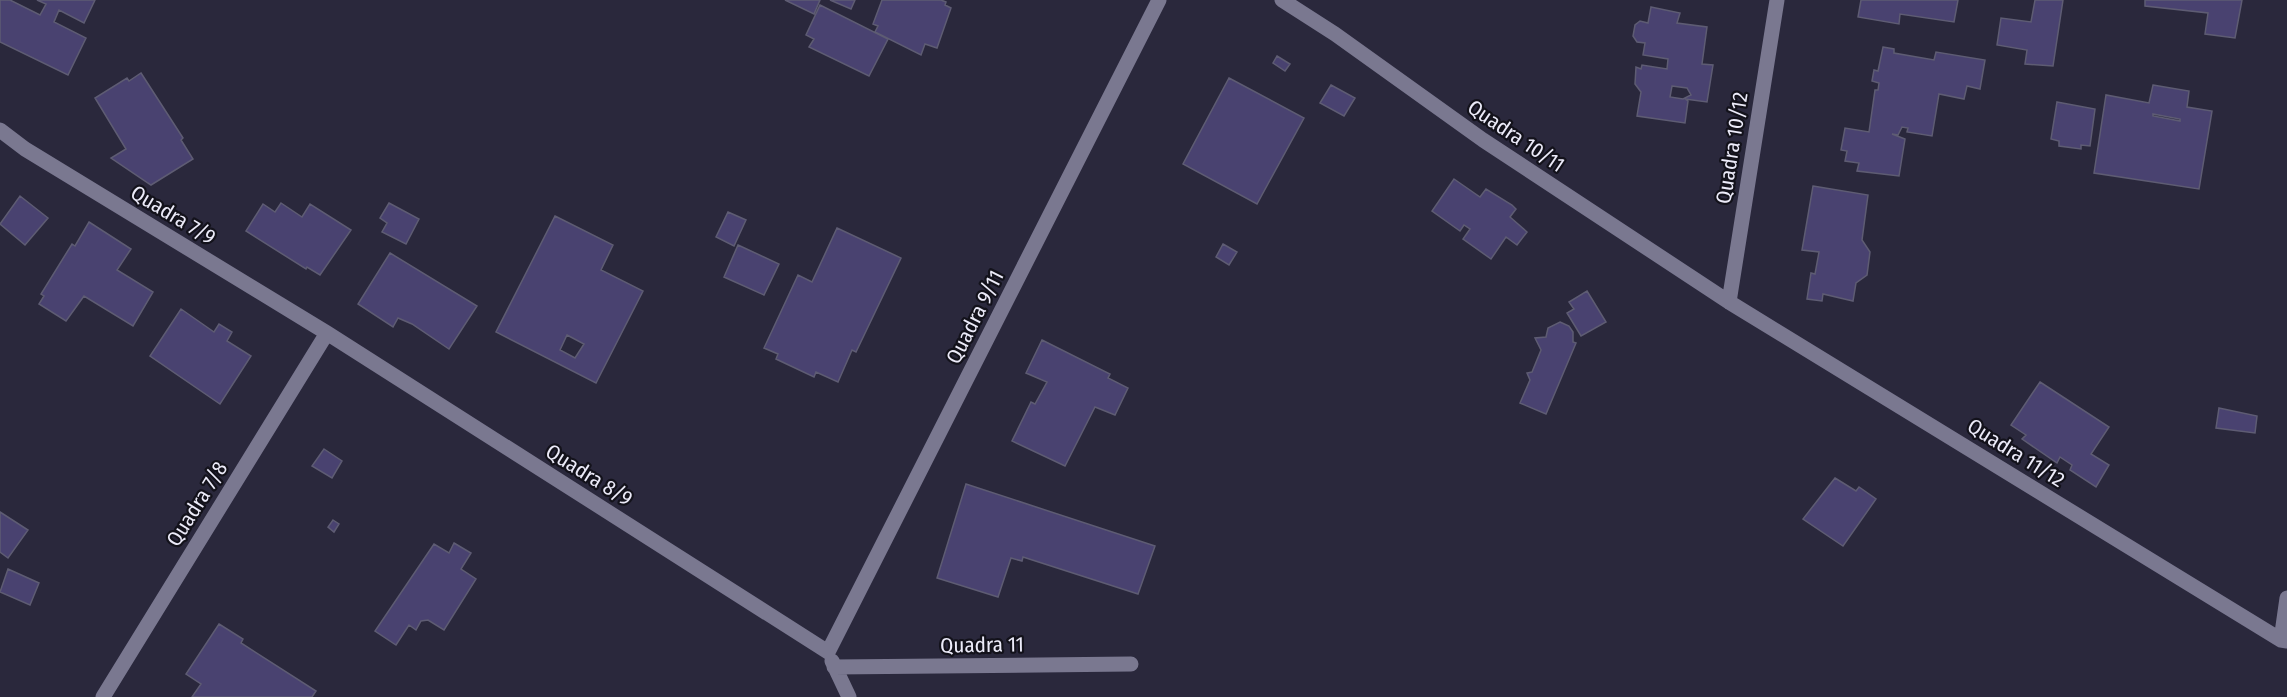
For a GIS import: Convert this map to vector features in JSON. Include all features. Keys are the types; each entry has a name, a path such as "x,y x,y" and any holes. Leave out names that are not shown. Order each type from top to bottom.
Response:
{"street":[{"name":"Quadra 9/11","path":"828,652 1159,0"},
{"name":"Quadra 10/11","path":"1282,0 1335,34 1483,140 1729,302"},
{"name":"Quadra 10/12","path":"1729,302 1777,0"},
{"name":"Quadra 7/9","path":"0,130 25,149 327,333"},
{"name":"Quadra 11/12","path":"1729,302 2284,640"},
{"name":"Quadra 8/9","path":"327,333 828,652"},
{"name":"Quadra 7/8","path":"103,697 327,333"},
{"path":"2284,640 2287,598"},
{"path":"828,652 849,697"},
{"name":"Quadra 11","path":"834,667 1131,664"}],"building":[{"path":"0,0 10,0 40,15 46,4 37,0 95,0 84,23 59,10 54,22 86,38 68,75 0,42"},
{"path":"785,0 820,0 814,14"},
{"path":"830,0 855,0 851,9"},
{"path":"882,0 941,0 946,2 945,5 951,8 937,48 925,44 921,55 875,32 878,26 873,24"},
{"path":"1861,0 1958,0 1954,22 1900,14 1899,24 1858,17"},
{"path":"2035,0 2063,0 2053,66 2025,64 2027,50 1997,45 2001,18 2031,22"},
{"path":"2145,0 2242,0 2235,38 2205,34 2208,13 2145,6"},
{"path":"820,5 888,39 869,76 809,47 814,39 806,35"},
{"path":"1651,7 1680,13 1677,23 1707,27 1702,64 1713,65 1707,102 1685,99 1688,101 1685,123 1637,116 1641,92 1635,84 1636,67 1641,69 1642,65 1667,69 1668,59 1643,55 1645,43 1637,42 1633,36 1635,25 1640,21 1648,23","holes":["1672,86 1687,88 1691,95 1683,99 1670,97"]},
{"path":"1883,47 1894,49 1894,53 1934,60 1936,52 1985,60 1980,89 1967,86 1964,99 1939,94 1932,136 1907,132 1908,128 1902,127 1898,135 1892,134 1905,139 1899,176 1857,171 1859,163 1845,161 1847,151 1841,150 1845,128 1869,132 1875,90 1878,90 1879,83 1872,81 1874,70 1878,71"},
{"path":"1277,56 1290,64 1285,71 1273,63"},
{"path":"141,73 183,138 181,140 193,159 151,185 111,158 126,149 95,98 127,78 129,81"},
{"path":"1229,78 1304,118 1257,204 1183,164"},
{"path":"1331,85 1355,98 1344,116 1320,103"},
{"path":"2153,85 2189,91 2187,107 2212,111 2199,189 2094,173 2106,95 2149,103","holes":["2153,114 2180,119 2180,121 2153,116"]},
{"path":"2057,102 2095,109 2090,146 2081,145 2081,149 2059,146 2059,141 2051,139"},
{"path":"1454,179 1480,197 1486,189 1516,209 1510,217 1527,232 1517,245 1506,237 1491,259 1463,239 1470,229 1464,225 1460,231 1432,211"},
{"path":"1813,186 1868,195 1862,240 1870,252 1867,275 1856,283 1853,301 1823,294 1822,301 1807,299 1811,273 1815,274 1819,252 1802,250"},
{"path":"20,196 48,218 25,245 0,224"},
{"path":"281,203 302,217 310,204 351,230 320,275 307,267 306,269 246,231 263,204 275,212"},
{"path":"389,203 419,219 406,244 382,232 387,223 380,218"},
{"path":"728,212 746,220 734,246 716,237"},
{"path":"555,216 613,245 601,270 643,291 596,383 496,332","holes":["567,335 584,344 575,358 560,350"]},
{"path":"89,222 131,249 117,270 153,292 133,326 84,296 66,321 39,304 44,296 41,294 72,244 75,246"},
{"path":"837,228 901,258 856,352 852,350 838,382 816,372 814,377 776,359 778,354 764,348 798,275 812,282"},
{"path":"1223,244 1237,252 1229,265 1216,257"},
{"path":"738,245 779,264 764,295 724,277"},
{"path":"390,253 477,306 449,349 412,324 398,318 393,327 358,304"},
{"path":"1587,291 1606,322 1581,336 1567,313 1574,309 1569,302"},
{"path":"181,309 214,332 219,324 232,332 227,341 251,356 220,404 150,356"},
{"path":"1560,322 1569,326 1573,332 1573,342 1576,343 1546,414 1520,403 1530,380 1527,373 1532,372 1541,350 1535,338 1546,337 1548,328"},
{"path":"1042,340 1110,374 1108,378 1128,388 1115,415 1095,407 1065,466 1012,441 1031,402 1035,404 1047,382 1026,373"},
{"path":"2040,382 2109,427 2091,454 2109,465 2096,487 2070,470 2072,465 2060,457 2057,463 2022,439 2026,435 2011,425"},
{"path":"2219,408 2257,416 2255,433 2216,428"},
{"path":"324,449 342,461 332,478 312,466"},
{"path":"1835,478 1856,491 1859,487 1876,499 1843,546 1803,519"},
{"path":"966,484 1155,546 1138,594 1023,557 1022,561 1011,558 998,597 937,578"},
{"path":"0,512 28,530 8,558 0,552"},
{"path":"333,520 339,524 334,532 328,527"},
{"path":"454,543 471,553 461,569 476,579 444,630 428,620 421,621 416,630 409,625 396,645 375,631 434,544 449,553"},
{"path":"8,569 39,583 30,605 0,592"},
{"path":"219,624 243,639 241,643 316,691 312,697 192,697 201,684 186,674"}]}
